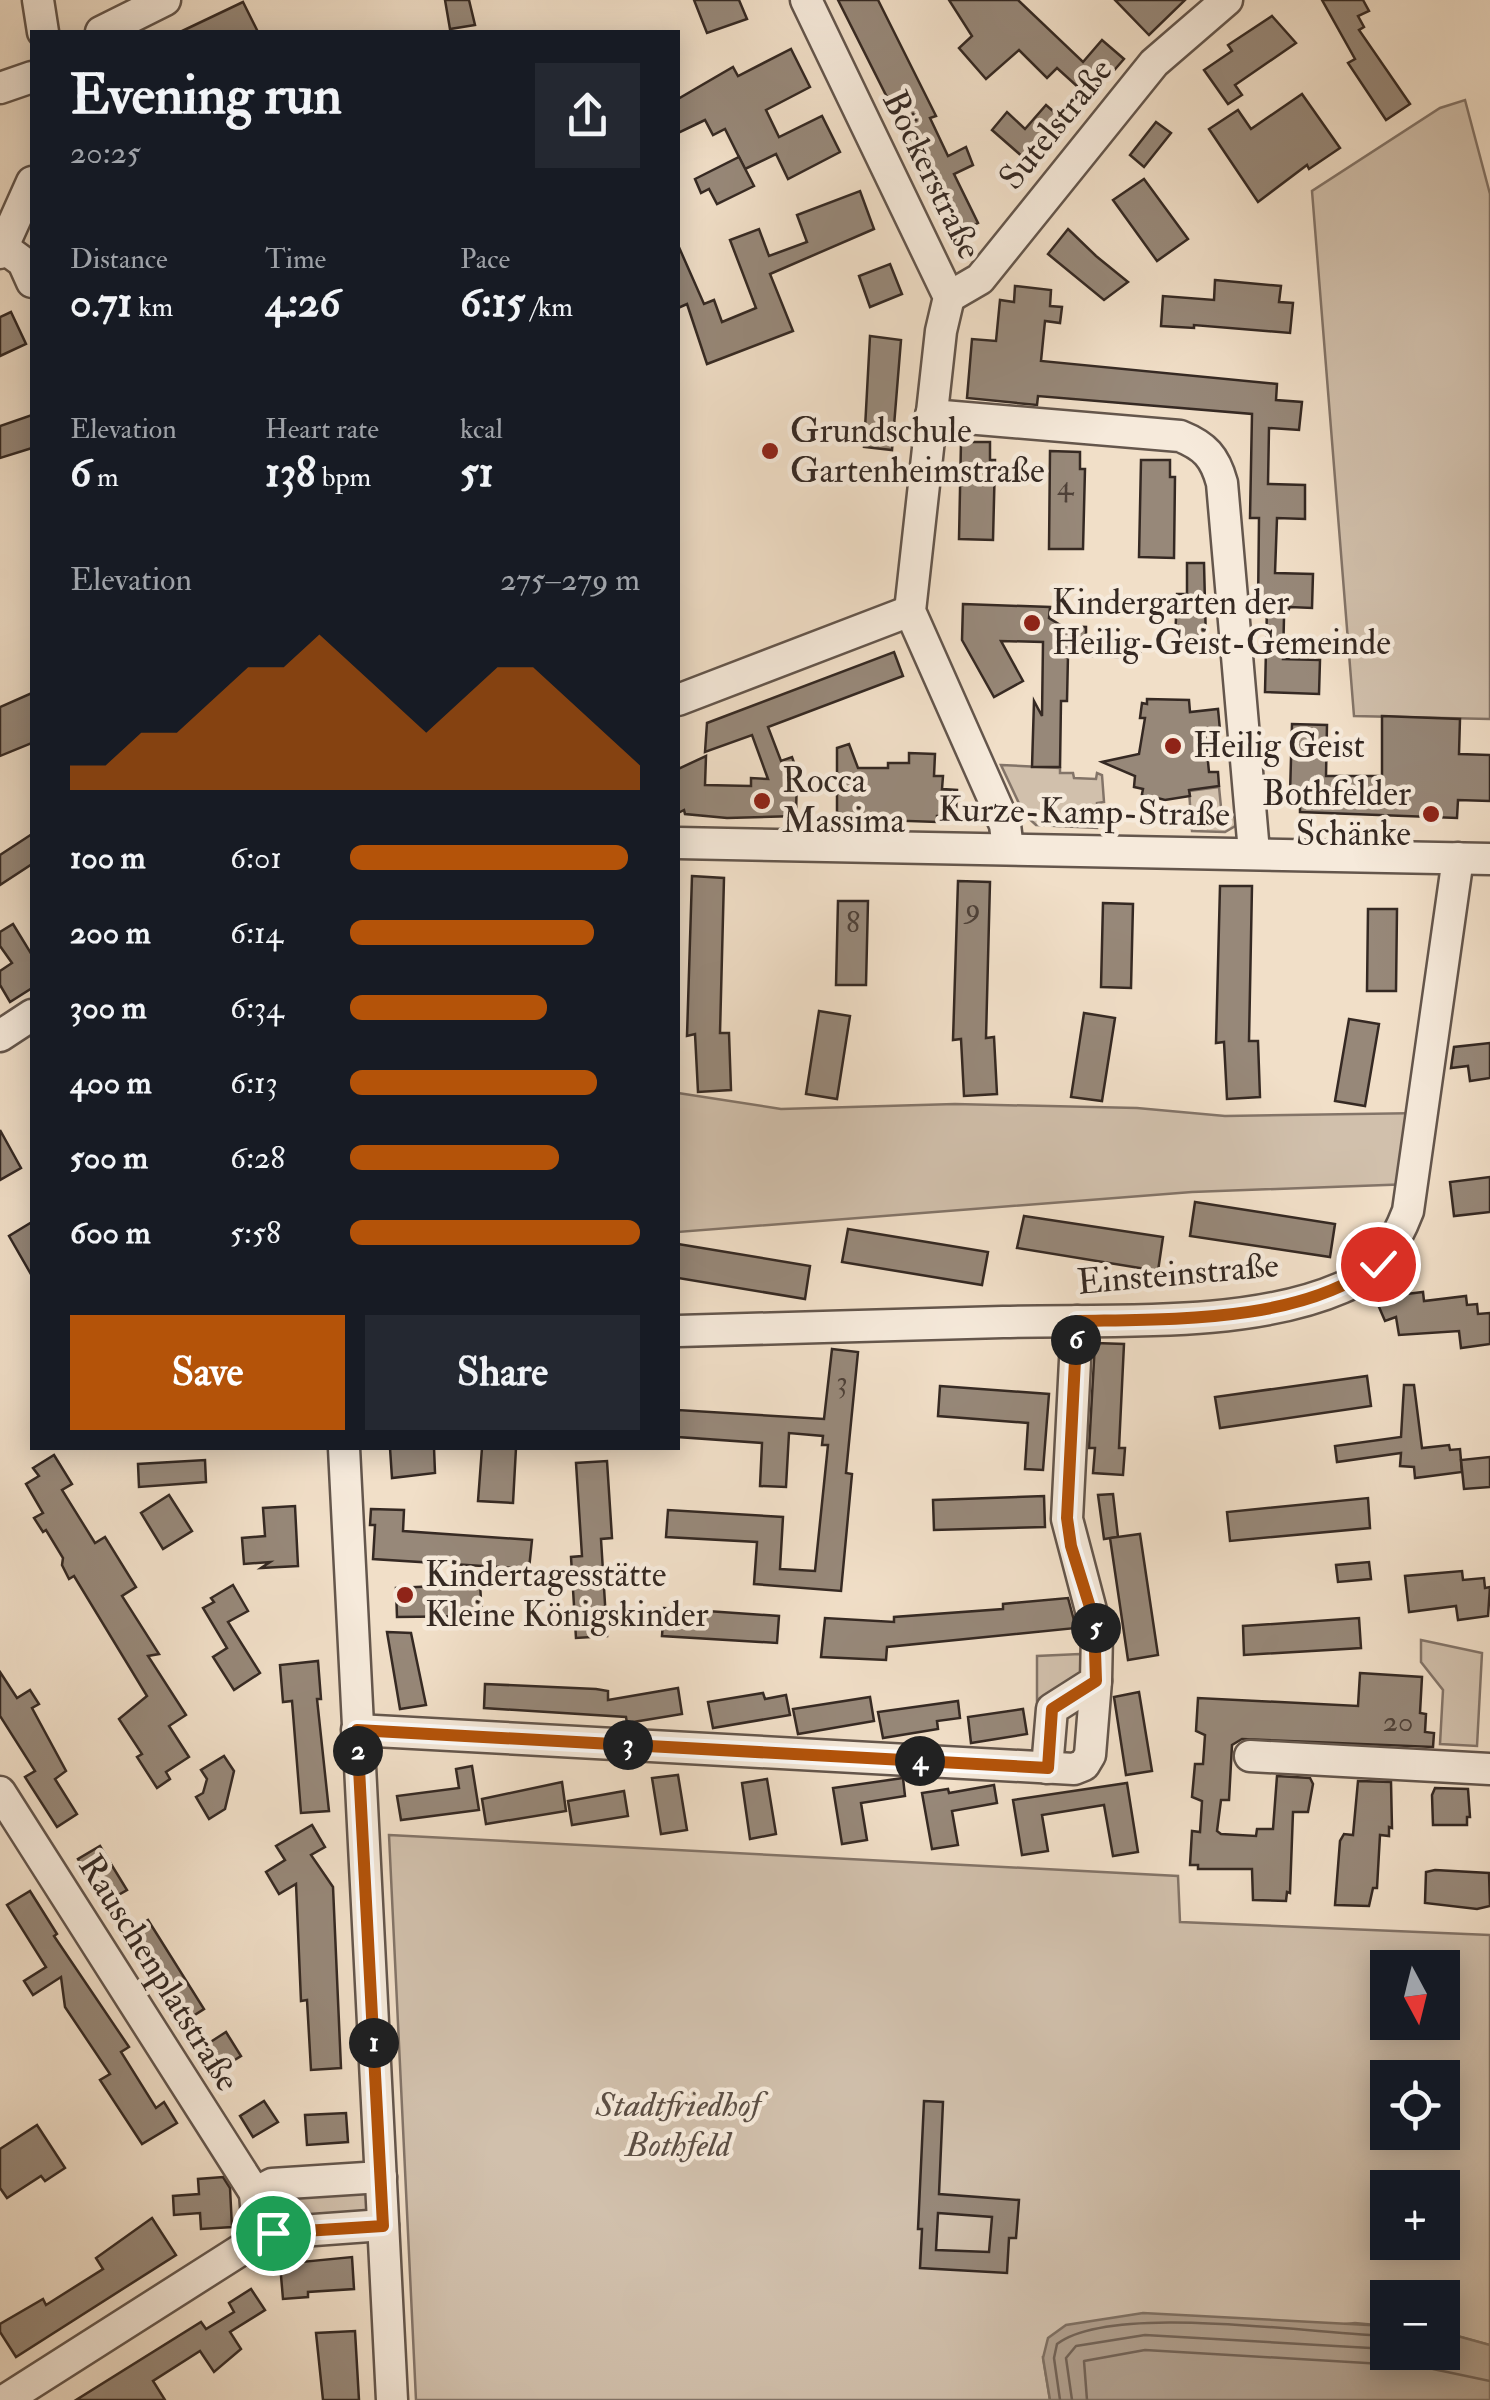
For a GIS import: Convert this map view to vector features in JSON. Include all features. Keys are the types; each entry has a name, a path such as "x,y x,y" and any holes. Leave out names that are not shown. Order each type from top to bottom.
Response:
{"street":[{"path":"38,0 43,30"},
{"path":"105,30 165,0"},
{"name":"Böckerstraße","path":"806,0 948,297 910,611"},
{"name":"Sutelstraße","path":"948,297 980,279 1154,63 1227,0"},
{"path":"0,88 30,78"},
{"path":"30,187 2,251 23,262 30,278"},
{"path":"931,414 1180,436 1202,444 1216,462 1222,483 1254,852"},
{"path":"680,699 910,611 1005,824 1008,848"},
{"name":"Kurze-Kamp-Straße","path":"680,843 1490,859"},
{"name":"Einsteinstraße","path":"680,1332 1166,1319 1304,1300 1341,1288 1378,1264 1396,1241 1408,1211 1458,858"},
{"path":"0,1036 30,1017"},
{"path":"357,1730 1048,1768 1074,1769 1084,1765 1090,1754 1096,1681 1094,1620 1071,1546 1067,1518 1077,1321"},
{"path":"344,1450 392,2400"},
{"path":"1048,1768 1052,1709 1096,1681"},
{"path":"1250,1756 1490,1769"},
{"name":"Rauschenplatstraße","path":"0,1792 255,2192"},
{"path":"5,2400 247,2246 258,2230 255,2192 272,2184 380,2178"},
{"path":"258,2230 273,2233 383,2226"}],"green space":[{"path":"1465,100 1490,194 1490,719 1354,716 1312,191 1440,108"},
{"path":"1001,765 1060,768 1060,773 1073,773 1074,778 1096,779 1097,773 1102,775 1104,802 1097,803 1097,828 1036,825 1024,814"},
{"path":"1219,787 1222,817 1237,816 1237,825 1225,832 1192,831 1189,791"},
{"path":"680,1093 781,1109 955,1104 1137,1108 1225,1116 1424,1113 1412,1184 1192,1192 680,1232"},
{"path":"1421,1640 1482,1653 1477,1746 1440,1744 1443,1690 1421,1662"},
{"path":"1037,1656 1084,1656 1083,1678 1037,1700"},
{"name":"Stadtfriedhof Bothfeld","path":"389,1835 1178,1876 1180,1922 1490,1935 1490,2345 1460,2337 1460,2280 1370,2280 1370,2324 1043,2357 1050,2400 416,2400"},
{"path":"367,2192 371,2213 269,2219 268,2199"}],"water":[{"path":"1143,2313 1370,2325 1370,2370 1460,2370 1460,2337 1490,2345 1490,2400 1050,2400 1043,2358 1048,2338 1066,2325"}],"building":[{"path":"445,0 469,0 475,25 450,29"},
{"path":"694,0 739,0 747,19 707,33"},
{"path":"838,0 878,0 936,116 930,118 948,156 966,147 973,165 954,174 978,223 956,234"},
{"path":"949,0 1018,0 1083,62 1102,40 1124,59 1090,98 1057,68 1047,78 1019,50 986,79 959,48 972,36"},
{"path":"1115,0 1185,0 1149,35"},
{"path":"1322,0 1363,0 1369,11 1358,16 1364,27 1359,30 1410,104 1386,120 1348,63 1355,59"},
{"path":"243,2 257,30 184,30"},
{"path":"1272,16 1296,43 1235,85 1242,95 1228,104 1204,70 1232,51 1228,45"},
{"path":"791,49 810,87 766,110 779,137 822,116 840,152 788,179 776,154 745,169 725,129 713,135 705,120 680,132 680,98 733,67 738,76"},
{"path":"1302,94 1340,148 1309,169 1307,165 1258,202 1209,129 1238,110 1251,129"},
{"path":"1046,105 1068,124 1032,165 992,130 1007,112 1025,129"},
{"path":"1156,122 1171,133 1144,167 1130,155"},
{"path":"739,157 754,186 717,204 709,189 701,193 695,179"},
{"path":"1144,179 1188,239 1157,261 1113,200"},
{"path":"860,191 874,229 770,274 793,331 707,364 687,304 680,307 680,250 704,304 714,300 722,322 756,308 730,240 759,229 769,256 807,242 797,215"},
{"path":"1068,229 1128,282 1104,300 1048,254"},
{"path":"890,264 902,294 870,307 859,276"},
{"path":"1215,280 1281,286 1279,302 1293,303 1290,333 1161,326 1163,296 1214,300"},
{"path":"1015,286 1051,290 1050,306 1062,307 1060,323 1045,321 1041,361 1277,384 1276,400 1302,402 1299,430 1269,428 1268,484 1305,485 1305,519 1277,518 1275,573 1313,574 1312,608 1290,607 1284,618 1283,659 1320,660 1319,694 1265,692 1267,607 1258,607 1259,518 1250,518 1252,414 1038,396 1037,405 967,398 972,339 996,341 1000,300 1014,302"},
{"path":"11,312 26,344 0,356 0,317"},
{"path":"870,336 901,340 892,450 864,447"},
{"path":"30,416 30,449 0,458 0,426"},
{"path":"961,442 990,442 990,460 995,460 993,540 959,539"},
{"path":"1050,451 1080,452 1080,469 1085,469 1083,549 1049,549"},
{"path":"1141,460 1170,460 1170,477 1175,477 1174,558 1139,557"},
{"path":"1187,563 1204,563 1206,643 1175,642 1177,594 1187,594"},
{"path":"963,604 1050,607 1049,618 1062,626 1086,627 1086,639 1141,641 1140,658 1068,655 1067,701 1061,701 1060,767 1032,767 1034,701 1042,716 1043,642 1001,641 1023,681 994,697 962,640"},
{"path":"894,652 903,676 768,727 781,761 792,757 797,771 796,816 727,818 680,812 680,768 706,756 705,785 751,786 751,778 768,779 752,735 705,752 707,723"},
{"path":"30,694 30,744 0,756 0,707"},
{"name":"Heilig Geist","path":"1147,699 1189,700 1190,712 1218,709 1220,730 1205,731 1209,772 1218,772 1219,786 1189,790 1190,796 1165,800 1142,794 1143,789 1134,787 1135,776 1102,762 1139,754 1145,718 1140,718 1142,703 1147,704"},
{"path":"1382,716 1460,719 1459,754 1490,755 1490,801 1458,800 1457,818 1300,812 1300,794 1290,794 1292,724 1327,725 1326,776 1382,776"},
{"path":"849,744 858,768 909,763 909,753 935,754 934,776 943,776 942,789 957,790 956,812 937,816 937,822 837,822 837,748"},
{"path":"30,835 30,865 0,885 0,855"},
{"path":"692,876 724,878 720,1033 729,1033 731,1090 698,1092 695,1034 687,1036"},
{"path":"958,881 990,882 986,1038 994,1037 997,1094 964,1096 961,1039 953,1040"},
{"path":"1220,886 1252,886 1249,1041 1258,1041 1260,1097 1227,1099 1224,1042 1216,1043"},
{"path":"838,901 868,901 866,985 836,985"},
{"path":"1103,903 1133,904 1131,988 1101,987"},
{"path":"1368,909 1397,909 1396,991 1367,991"},
{"path":"13,924 30,952 30,989 10,1002 0,985 0,971 12,963 0,946 0,932"},
{"path":"819,1011 850,1016 837,1099 806,1094"},
{"path":"1084,1013 1115,1018 1102,1101 1071,1097"},
{"path":"1349,1019 1379,1024 1365,1106 1335,1101"},
{"path":"1490,1043 1490,1078 1470,1081 1468,1066 1451,1068 1454,1047"},
{"path":"0,1130 21,1168 0,1180"},
{"path":"1490,1177 1490,1212 1454,1216 1450,1182"},
{"path":"1195,1202 1335,1224 1330,1257 1190,1236"},
{"path":"1024,1216 1163,1237 1158,1271 1017,1248"},
{"path":"30,1223 30,1273 9,1236"},
{"path":"848,1229 988,1252 982,1285 842,1262"},
{"path":"680,1244 810,1266 805,1299 680,1278"},
{"path":"1398,1292 1423,1292 1424,1301 1466,1296 1467,1305 1477,1304 1478,1314 1490,1313 1490,1344 1461,1348 1459,1331 1399,1335 1396,1317 1385,1321 1376,1300"},
{"path":"1095,1343 1124,1344 1119,1448 1125,1448 1123,1475 1093,1473 1095,1448 1089,1448"},
{"path":"832,1349 858,1352 846,1473 852,1474 841,1591 754,1584 757,1542 666,1537 668,1510 783,1517 780,1569 815,1571 828,1445 822,1445 823,1436 789,1433 786,1487 760,1486 762,1443 680,1437 680,1410 824,1419"},
{"path":"1367,1376 1371,1406 1220,1428 1215,1397"},
{"path":"1404,1385 1414,1385 1422,1448 1449,1445 1450,1450 1460,1449 1462,1472 1415,1478 1414,1467 1400,1466 1401,1453 1337,1462 1335,1446 1401,1437"},
{"path":"940,1386 1049,1394 1043,1470 1025,1469 1028,1423 938,1416"},
{"path":"390,1450 434,1450 435,1473 392,1478"},
{"path":"482,1450 516,1450 513,1503 478,1501"},
{"path":"54,1455 72,1484 62,1490 95,1543 105,1537 136,1587 122,1596 159,1654 148,1656 186,1715 169,1726 189,1757 166,1772 170,1779 157,1788 137,1757 142,1754 119,1719 147,1696 74,1576 69,1579 63,1558 46,1530 43,1532 34,1518 43,1513 26,1484 39,1476 33,1468"},
{"path":"1490,1457 1490,1487 1464,1489 1461,1460"},
{"path":"205,1460 206,1482 139,1487 138,1464"},
{"path":"607,1461 612,1538 601,1539 607,1636 576,1638 571,1557 582,1556 576,1463"},
{"path":"1113,1494 1118,1537 1104,1539 1098,1495"},
{"path":"169,1495 192,1531 163,1549 141,1513"},
{"path":"1044,1496 1045,1527 934,1530 933,1500"},
{"path":"1368,1498 1370,1528 1230,1541 1227,1512"},
{"path":"295,1506 298,1566 261,1568 270,1562 244,1564 242,1538 265,1536 263,1508"},
{"path":"371,1509 404,1510 403,1531 532,1540 529,1569 373,1559 375,1525 370,1525"},
{"path":"1140,1534 1158,1655 1128,1660 1110,1538"},
{"path":"1369,1562 1371,1579 1338,1582 1336,1565"},
{"path":"1462,1571 1463,1580 1484,1578 1485,1588 1490,1587 1488,1616 1458,1620 1456,1606 1409,1612 1405,1576"},
{"path":"480,1584 482,1616 397,1617 396,1588"},
{"path":"233,1585 248,1611 228,1622 260,1673 234,1690 213,1657 227,1648 203,1608 214,1602 211,1598"},
{"path":"1068,1598 1076,1628 887,1647 886,1660 821,1657 825,1618 894,1622 894,1617 1003,1609 1003,1604"},
{"path":"664,1608 779,1616 777,1643 662,1636"},
{"path":"1359,1618 1361,1648 1244,1655 1243,1626"},
{"path":"387,1632 411,1633 426,1705 400,1709"},
{"path":"318,1661 321,1699 317,1699 329,1811 301,1813 292,1701 283,1702 280,1665"},
{"path":"0,1672 17,1698 30,1690 39,1704 32,1708 66,1771 55,1779 77,1814 57,1827 25,1777 35,1771 0,1716"},
{"path":"1360,1673 1422,1677 1420,1713 1426,1714 1425,1732 1434,1733 1433,1747 1242,1739 1232,1745 1229,1800 1221,1800 1217,1831 1221,1834 1256,1836 1257,1829 1273,1829 1277,1776 1310,1778 1313,1784 1308,1812 1293,1812 1290,1893 1287,1892 1286,1901 1253,1900 1252,1869 1198,1869 1198,1865 1190,1865 1192,1831 1200,1832 1202,1801 1192,1797 1195,1764 1203,1764 1205,1735 1196,1731 1198,1698 1358,1706"},
{"path":"485,1684 596,1689 608,1691 608,1700 678,1688 682,1714 627,1723 626,1717 484,1708"},
{"path":"1139,1692 1152,1771 1126,1775 1114,1697"},
{"path":"763,1693 765,1699 786,1695 790,1715 713,1728 708,1702"},
{"path":"870,1697 874,1721 798,1734 793,1709"},
{"path":"958,1701 960,1718 937,1721 938,1729 883,1738 878,1712"},
{"path":"1023,1709 1027,1734 971,1743 968,1717"},
{"path":"224,1756 234,1771 225,1809 209,1819 196,1797 203,1793 207,1779 201,1770"},
{"path":"472,1766 479,1810 401,1820 397,1796 459,1788 456,1769"},
{"path":"678,1775 687,1830 661,1834 652,1778"},
{"path":"903,1778 905,1796 861,1803 867,1840 842,1844 833,1788"},
{"path":"767,1779 776,1834 750,1839 742,1783"},
{"path":"1358,1781 1391,1782 1392,1828 1389,1827 1389,1836 1380,1835 1377,1888 1373,1888 1369,1906 1335,1905 1340,1841 1344,1834 1353,1835"},
{"path":"562,1782 566,1811 486,1824 482,1799"},
{"path":"1127,1783 1138,1852 1113,1856 1104,1805 1042,1815 1048,1851 1022,1855 1013,1800"},
{"path":"994,1785 997,1803 952,1811 958,1845 932,1849 922,1793"},
{"path":"1435,1788 1468,1789 1467,1825 1433,1825"},
{"path":"624,1791 628,1816 572,1825 568,1801"},
{"path":"312,1825 325,1847 311,1855 333,1887 341,2068 311,2070 307,2000 301,2001 296,1884 279,1894 266,1872 285,1860 276,1846"},
{"path":"100,1846 127,1890 104,1903 78,1859"},
{"path":"1426,1872 1489,1873 1490,1906 1477,1909 1425,1903"},
{"path":"30,1891 57,1934 54,1936 129,2047 121,2052 156,2108 164,2102 177,2123 142,2144 100,2080 110,2074 65,2007 61,1977 33,1995 24,1981 46,1967 7,1905"},
{"path":"148,1920 204,2009 182,2023 125,1934"},
{"path":"226,2032 241,2056 213,2073 198,2050"},
{"path":"264,2101 278,2122 253,2137 240,2116"},
{"path":"924,2101 943,2102 939,2194 1019,2200 1016,2238 1009,2238 1007,2273 920,2268 922,2229 918,2229","holes":["938,2213 992,2217 989,2252 936,2250"]},
{"path":"346,2113 348,2142 307,2145 305,2115"},
{"path":"37,2125 65,2168 45,2181 41,2176 7,2198 0,2188 0,2149"},
{"path":"223,2177 230,2188 232,2227 201,2229 200,2213 174,2215 173,2196 199,2194 198,2179"},
{"path":"152,2218 176,2255 16,2357 0,2332 0,2324 43,2299 46,2305 103,2269 96,2258"},
{"path":"352,2257 354,2289 308,2292 308,2297 283,2299 280,2264"},
{"path":"251,2289 265,2310 230,2332 241,2349 214,2372 200,2351 153,2381 165,2400 76,2400 201,2322 206,2329 234,2312 229,2303"},
{"path":"355,2331 359,2400 323,2400 316,2333"}],"place":[{"name":"Grundschule Gartenheimstraße","path":"770,451"},
{"name":"Kindergarten der Heilig-Geist-Gemeinde","path":"1032,623"},
{"name":"Heilig Geist","path":"1173,746"},
{"name":"Rocca Massima","path":"762,801"},
{"name":"Bothfelder Schänke","path":"1431,814"},
{"name":"Kindertagesstätte Kleine Königskinder","path":"405,1595"}],"route":[{"path":"273,2233 383,2226 357,1730 1048,1768 1052,1709 1096,1681 1094,1620 1071,1546 1067,1518 1077,1321 1166,1319 1304,1300 1341,1288 1378,1264"}]}
